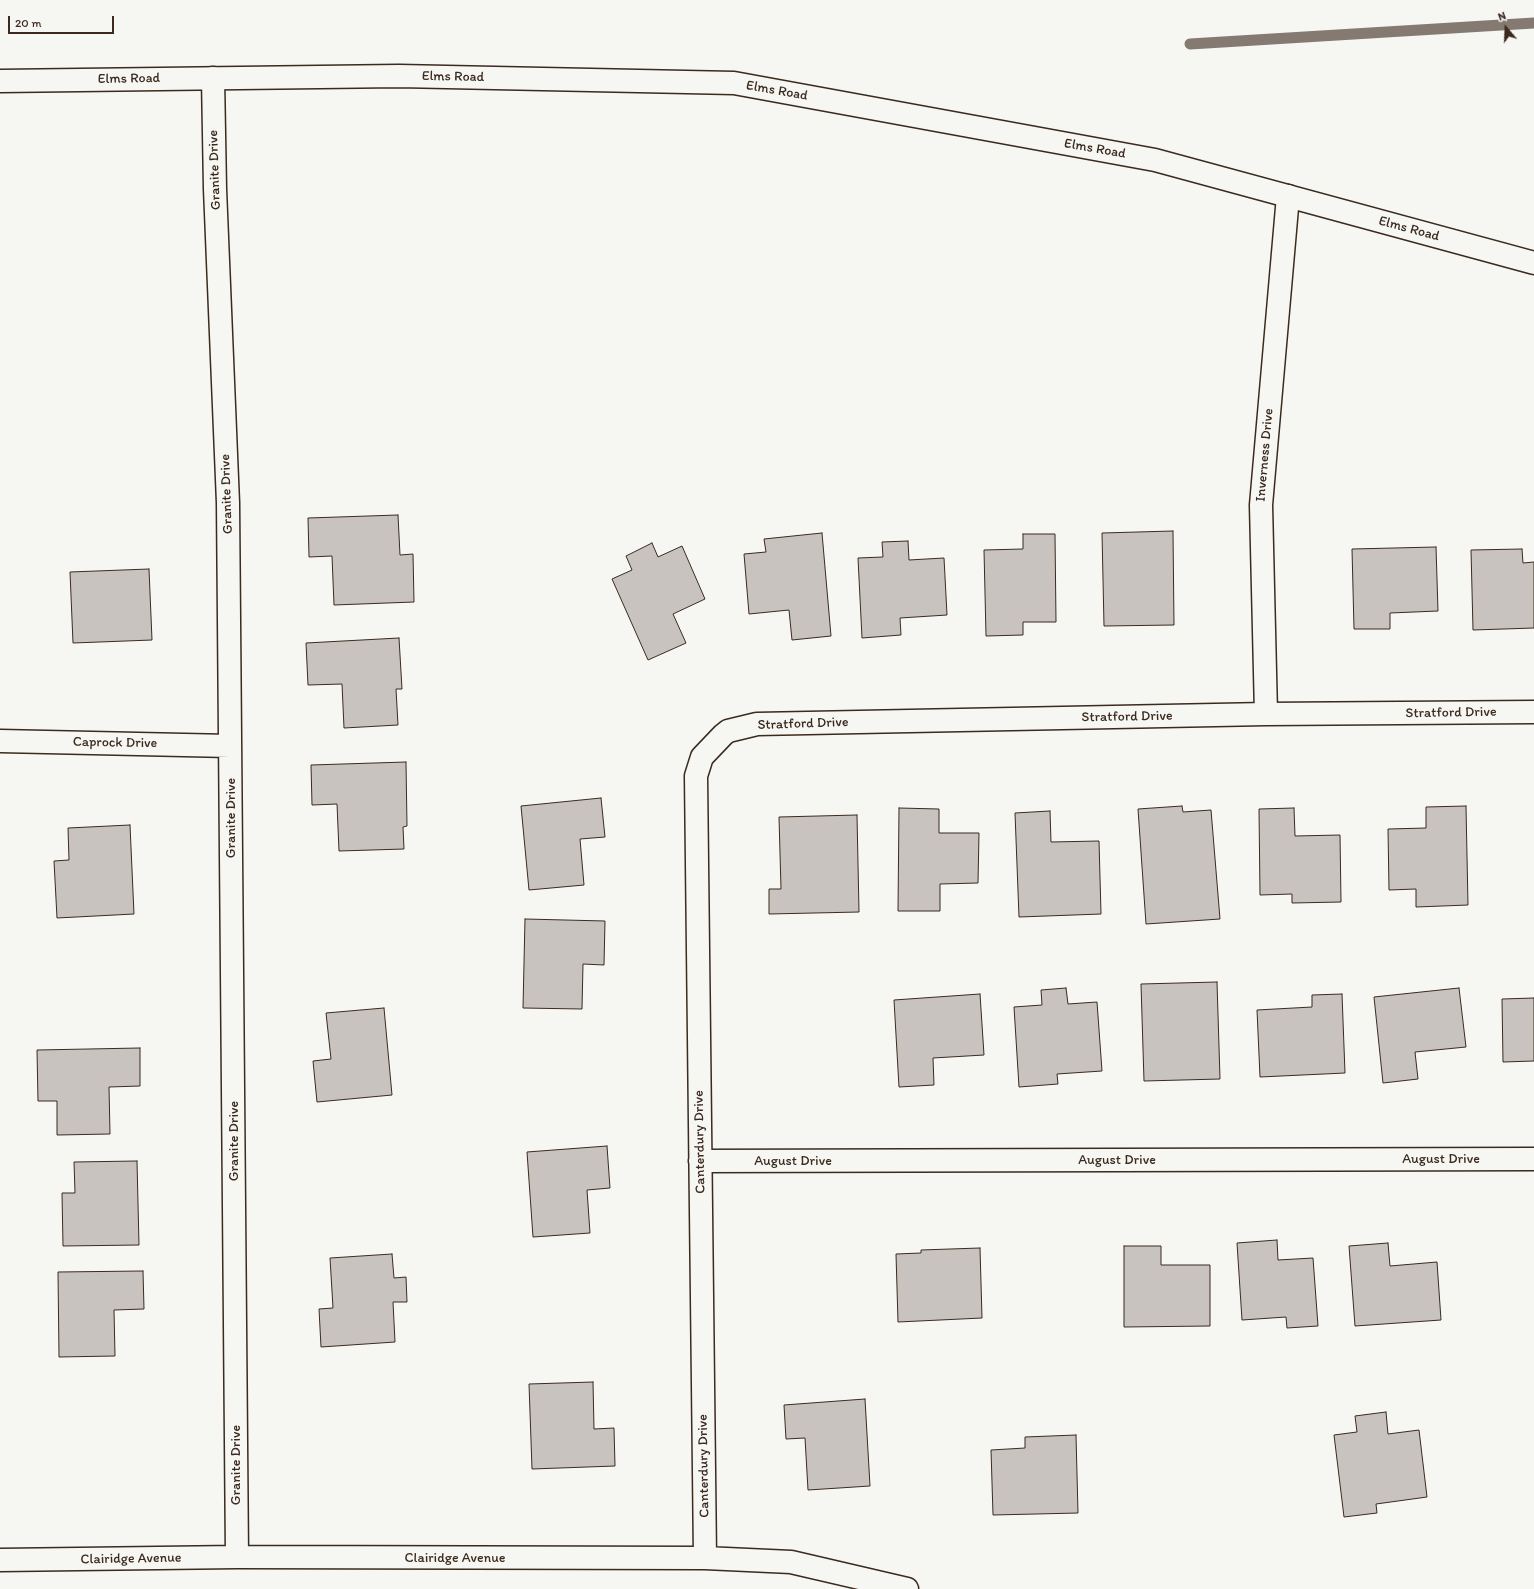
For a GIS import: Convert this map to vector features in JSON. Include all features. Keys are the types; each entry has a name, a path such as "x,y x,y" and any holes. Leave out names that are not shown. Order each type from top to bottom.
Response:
{"street":[{"name":"Elms Road","path":"0,81 399,76 734,83 1155,160 1534,263"},
{"name":"Granite Drive","path":"213,78 215,189 228,503 237,1557"},
{"name":"Inverness Drive","path":"1266,714 1261,505 1288,196"},
{"name":"Stratford Drive","path":"723,735 728,731 757,724 1266,714 1534,712"},
{"name":"Canterdury Drive","path":"705,1558 696,776 702,757 723,735"},
{"name":"Caprock Drive","path":"0,741 230,746"},
{"name":"August Drive","path":"700,1161 1534,1159"},
{"name":"Clairidge Avenue","path":"0,1560 237,1557 705,1558 791,1562 907,1589"}],"building":[{"path":"398,515 400,555 413,554 414,602 334,605 332,556 309,557 308,518"},
{"path":"1173,531 1174,625 1104,626 1102,533"},
{"path":"822,533 831,636 792,640 789,610 749,614 744,554 766,552 764,539"},
{"path":"1023,534 1055,534 1056,622 1023,622 1023,635 986,636 984,550 1023,549"},
{"path":"908,541 909,560 944,558 947,615 900,618 901,635 862,638 858,558 883,557 882,542"},
{"path":"652,543 658,557 682,546 705,599 673,614 686,643 648,660 612,579 632,570 626,556"},
{"path":"1436,547 1438,611 1390,613 1390,629 1354,629 1352,549"},
{"path":"1522,549 1523,563 1534,562 1534,628 1473,630 1471,550"},
{"path":"149,569 152,640 73,643 70,572"},
{"path":"399,638 402,689 396,689 398,725 344,728 342,684 308,685 306,643"},
{"path":"406,762 407,826 403,827 404,849 339,851 337,804 312,805 311,765"},
{"path":"601,798 605,837 580,839 584,885 529,890 521,806"},
{"path":"1182,806 1183,812 1211,810 1220,919 1146,924 1138,809"},
{"path":"1466,806 1468,905 1416,907 1416,889 1389,890 1388,829 1426,828 1426,807"},
{"path":"899,808 939,809 939,833 979,833 978,883 940,884 940,911 898,911"},
{"path":"1294,808 1295,836 1340,835 1341,902 1292,903 1292,894 1260,895 1259,809"},
{"path":"1050,811 1051,842 1099,841 1101,914 1019,917 1015,813"},
{"path":"857,815 859,912 769,914 769,889 781,889 779,817"},
{"path":"130,825 134,914 57,918 54,861 69,860 68,828"},
{"path":"525,919 605,921 604,965 583,964 582,1009 523,1008"},
{"path":"1217,982 1220,1079 1144,1081 1141,984"},
{"path":"1066,988 1068,1004 1097,1002 1102,1071 1057,1074 1058,1084 1019,1087 1014,1007 1042,1005 1041,990"},
{"path":"1459,988 1466,1047 1415,1052 1418,1079 1383,1083 1374,997"},
{"path":"980,994 984,1055 933,1058 934,1085 899,1087 894,1000"},
{"path":"1342,994 1345,1073 1260,1077 1257,1010 1312,1007 1312,995"},
{"path":"1534,998 1534,1061 1503,1062 1502,999"},
{"path":"384,1008 392,1095 317,1102 313,1061 331,1059 326,1013"},
{"path":"140,1048 140,1086 109,1087 110,1134 57,1135 57,1101 38,1101 37,1050"},
{"path":"607,1146 610,1188 587,1190 590,1233 533,1237 527,1152"},
{"path":"137,1161 139,1245 63,1246 62,1193 75,1193 74,1162"},
{"path":"1277,1240 1278,1260 1313,1258 1318,1326 1287,1328 1286,1317 1242,1320 1237,1243"},
{"path":"1388,1243 1390,1266 1437,1262 1441,1320 1355,1326 1349,1246"},
{"path":"1124,1246 1161,1246 1161,1265 1210,1265 1210,1326 1124,1327"},
{"path":"980,1248 982,1318 898,1322 896,1254 921,1253 921,1250"},
{"path":"392,1254 394,1278 406,1277 407,1302 393,1302 395,1342 321,1347 319,1309 333,1308 330,1258"},
{"path":"143,1271 144,1309 114,1310 115,1356 59,1357 58,1272"},
{"path":"593,1382 594,1429 614,1428 615,1466 532,1469 529,1384"},
{"path":"865,1399 870,1486 808,1490 805,1438 786,1439 784,1405"},
{"path":"1386,1412 1388,1434 1419,1430 1427,1497 1376,1504 1377,1513 1344,1517 1334,1435 1357,1432 1355,1416"},
{"path":"1076,1435 1078,1513 993,1515 991,1450 1025,1448 1025,1437"}],"waterway":[{"path":"1190,44 1534,23"}]}
